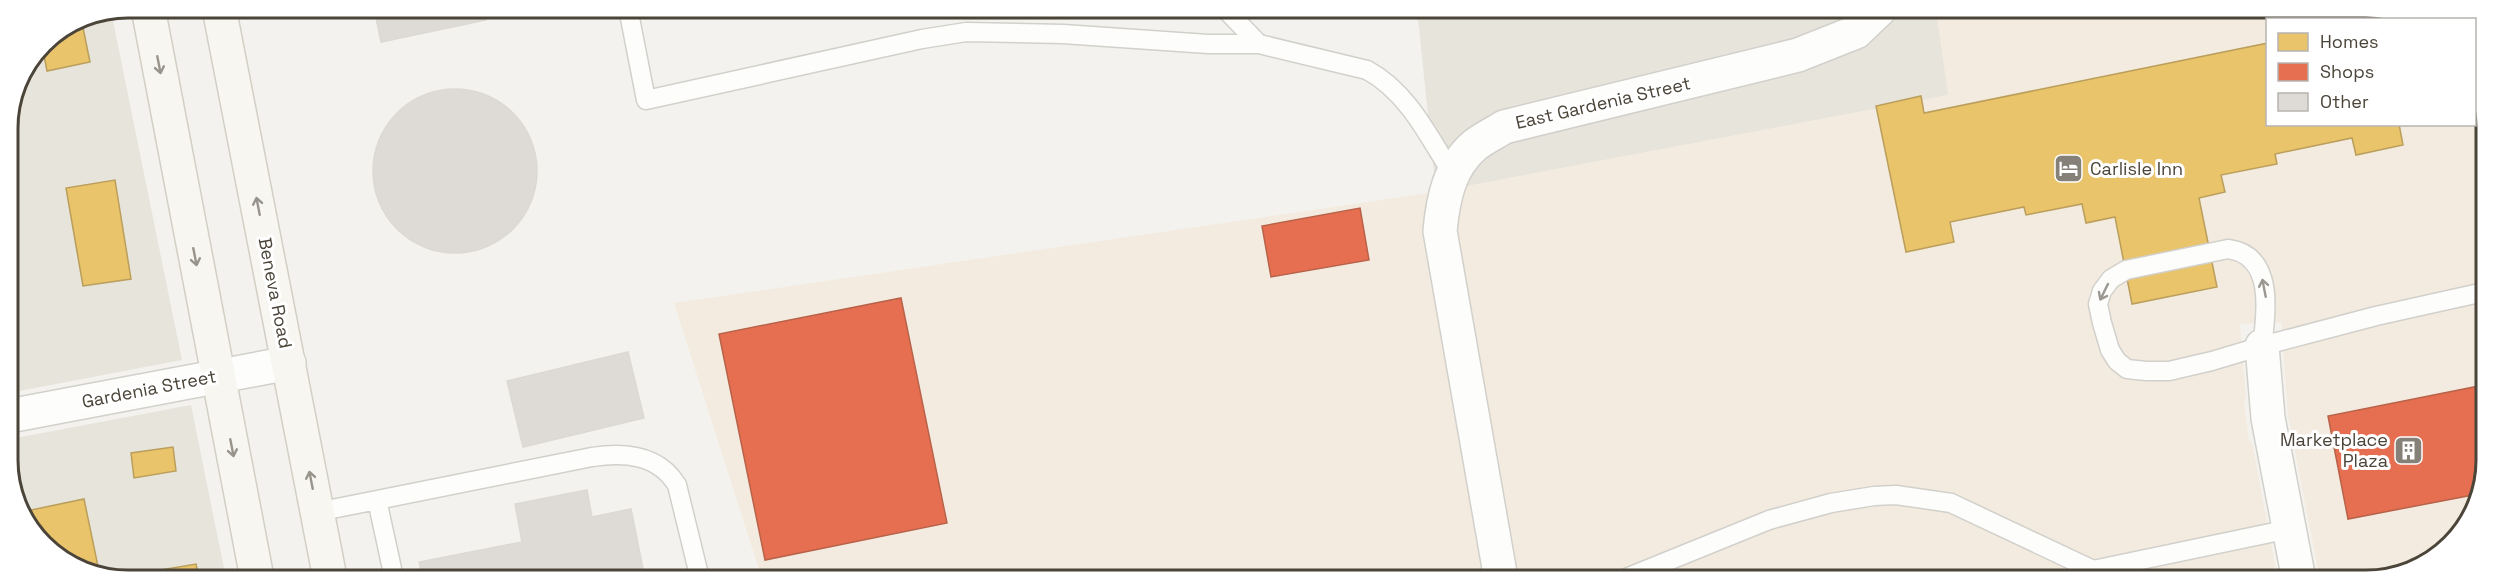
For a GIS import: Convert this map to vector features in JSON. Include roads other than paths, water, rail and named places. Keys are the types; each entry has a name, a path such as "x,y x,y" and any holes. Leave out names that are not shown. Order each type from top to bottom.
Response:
{"main road":[{"path":"150,18 255,570"},
{"name":"Beneva Road","path":"221,18 328,570"}],"street":[{"name":"East Gardenia Street","path":"1499,570 1440,231 1443,197 1457,166 1475,145 1504,127 1798,55 1856,32 1871,18"},
{"path":"2262,346 2268,418 2297,570"},
{"name":"Gardenia Street","path":"18,414 289,363"}],"lane":[{"path":"630,18 645,100 922,39 966,32 1063,34 1208,44 1259,44 1367,70 1383,79 1408,105 1453,175"},
{"path":"1234,18 1259,44"},
{"path":"2262,346 2267,306 2262,279 2252,258 2240,251 2228,249 2126,270 2111,279 2102,291 2098,303 2110,350 2117,361 2127,369 2169,371 2476,294"},
{"path":"317,512 591,457 633,454 654,463 671,475 677,485 698,570"},
{"path":"1646,570 1769,520 1832,503 1874,496 1896,495 1951,503 2093,570 2289,529"},
{"path":"377,500 392,570"}],"place":[{"name":"Carlisle Inn","path":"2069,169"},
{"name":"Marketplace Plaza","path":"2409,450"}]}
